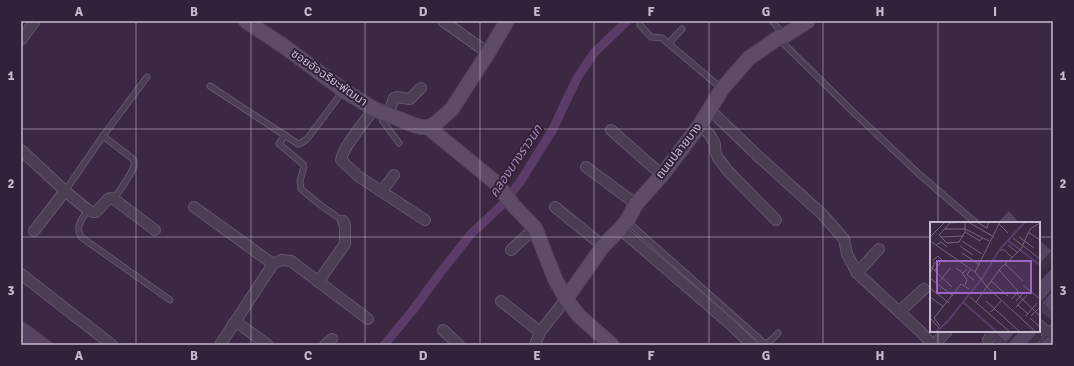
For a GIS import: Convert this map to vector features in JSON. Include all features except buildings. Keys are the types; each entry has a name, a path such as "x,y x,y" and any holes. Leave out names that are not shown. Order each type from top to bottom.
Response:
{"street":[{"path":"21,40 35,21"},
{"name":"ซอยอัจฉริยะพัฒนา","path":"246,21 285,47 343,90 382,112 414,125 428,127"},
{"path":"442,21 488,53"},
{"name":"ถนนปลายบาง","path":"566,299 603,246 623,225 636,204 662,175 700,125 722,89 749,58 808,21"},
{"path":"504,24 488,53 452,109 435,124 428,127 496,183 513,205 535,228 555,279 566,299 579,316 612,345"},
{"path":"420,88 408,100 397,97 394,98 346,148 341,156 341,160 358,176 425,220"},
{"path":"710,110 822,214 844,239 847,254 857,273 921,332 929,341 930,345"},
{"path":"700,125 710,135 715,144 715,151 718,158 724,167 776,220"},
{"path":"611,130 662,175"},
{"path":"21,150 86,208 96,212 108,199 111,198 154,230"},
{"path":"586,167 636,204"},
{"path":"382,191 394,175"},
{"path":"34,231 65,190"},
{"path":"194,207 273,264"},
{"path":"555,207 603,246"},
{"path":"318,282 345,244 345,225 343,221"},
{"path":"623,225 752,345"},
{"path":"511,250 535,228"},
{"path":"857,273 879,249"},
{"path":"221,345 233,324 273,264 281,260 291,261 368,319"},
{"path":"21,274 112,345"},
{"path":"899,312 924,288"},
{"path":"536,345 540,332 566,299"},
{"path":"501,301 540,332"},
{"path":"233,324 239,324 268,345"},
{"path":"1040,326 1052,334 1040,345"},
{"path":"443,330 459,345"},
{"path":"934,345 946,332"},
{"path":"988,340 995,332"}],"lane":[{"path":"772,21 781,37 867,126 920,175 975,222"},
{"path":"640,25 651,37 662,38 722,89"},
{"path":"668,43 682,29"},
{"path":"65,190 147,77"},
{"path":"210,86 298,144 307,139 343,90"},
{"path":"382,112 382,120 399,142"},
{"path":"285,135 279,144 303,164 304,167 300,181 301,189 343,221"},
{"path":"103,136 134,161 134,165 127,179 114,199"},
{"path":"86,208 78,225 78,230 81,237 170,300"},
{"path":"623,225 764,343 766,344 770,342 778,333"}],"waterway":[{"name":"คลองบางราวนก","path":"384,345 413,310 471,234 503,204 520,182 552,131 577,78 594,53 627,21"}]}
